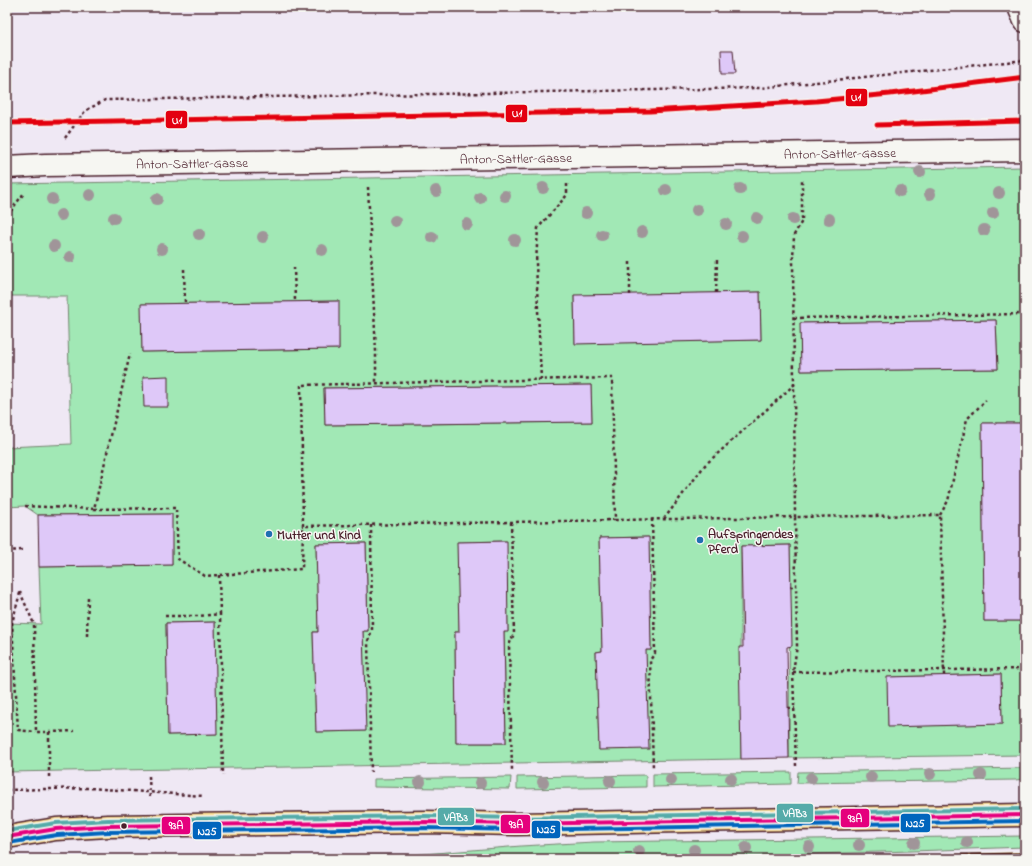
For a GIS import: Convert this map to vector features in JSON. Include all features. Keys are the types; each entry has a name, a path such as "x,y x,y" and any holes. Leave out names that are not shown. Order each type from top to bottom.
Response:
{"main road":[{"path":"7,837 56,829 108,826 426,822 516,824 1025,815"}],"street":[{"path":"1019,7 1025,21"},
{"name":"Anton-Sattler-Gasse","path":"7,167 367,159 1025,150"}],"path":[{"path":"65,138 85,111 105,100 760,88 1025,60"},
{"path":"796,766 793,672 796,646 796,587 793,259 794,235 802,221 801,154"},
{"path":"541,380 536,263 538,228 567,195 566,157"},
{"path":"367,159 376,352 376,384"},
{"path":"716,293 717,260"},
{"path":"630,261 630,295"},
{"path":"294,267 295,301"},
{"path":"184,269 185,303"},
{"path":"794,318 1025,314"},
{"path":"956,315 956,320"},
{"path":"833,317 833,323"},
{"path":"94,509 130,354"},
{"path":"25,506 94,509 176,508 178,559 205,576 302,568 303,526 301,385 612,378 616,520"},
{"path":"664,519 705,465 795,384"},
{"path":"944,675 940,515 948,500 967,419 986,400"},
{"path":"303,526 940,515"},
{"path":"652,519 652,592 655,653 650,660 653,769"},
{"path":"512,522 514,634 509,645 512,770"},
{"path":"371,525 372,630 368,641 371,772"},
{"path":"7,551 22,550"},
{"path":"219,575 223,775"},
{"path":"366,581 371,581"},
{"path":"507,584 513,584"},
{"path":"790,587 796,587"},
{"path":"36,732 34,624 20,592 12,623 18,730 36,732 74,731"},
{"path":"87,636 88,596"},
{"path":"165,616 199,616 220,614"},
{"path":"793,672 1025,669"},
{"path":"216,684 222,683"},
{"path":"365,688 369,687"},
{"path":"505,694 510,693"},
{"path":"647,700 652,700"},
{"path":"788,708 795,708"},
{"path":"49,732 49,778"},
{"path":"149,776 150,801"},
{"path":"7,790 90,788 209,796"}],"green space":[{"path":"1025,167 1025,423 982,423 984,621 1025,621 1025,755 789,758 790,545 741,546 741,759 7,772 7,623 41,624 39,567 172,565 171,514 38,515 25,506 7,507 7,447 71,444 67,296 7,296 7,184","holes":["760,292 761,340 575,343 574,296","338,301 339,349 142,352 142,304","996,320 998,369 801,371 801,323","591,385 592,422 325,425 324,388","648,537 651,650 646,650 599,750 596,652 602,651 599,538","506,541 508,631 504,632 506,743 456,743 455,632 459,632 458,542","366,543 368,631 363,631 365,731 316,732 313,632 318,632 316,544","215,622 216,734 168,735 166,623","1001,674 1002,724 888,726 888,677"]},
{"path":"1025,768 1025,779 1015,780 797,783 798,772"},
{"path":"791,772 791,784 653,787 653,774"},
{"path":"646,775 646,787 517,789 517,777"},
{"path":"511,777 510,789 374,787 374,779"},
{"path":"1025,836 1025,847 912,851 654,859 331,859 331,856 411,855 594,842"}],"building":[{"path":"721,50 733,50 735,74 722,74"},
{"path":"760,292 761,340 575,344 574,295"},
{"path":"339,301 339,349 142,352 141,304"},
{"path":"996,320 998,369 801,371 800,323"},
{"path":"168,376 168,407 144,407 143,377"},
{"path":"591,385 592,422 325,425 324,388"},
{"path":"982,423 1025,423 1025,621 984,621"},
{"path":"172,514 172,565 39,567 38,515"},
{"path":"649,537 651,650 646,650 649,749 599,750 596,652 602,651 599,538"},
{"path":"507,541 508,632 504,632 506,743 456,743 455,632 459,632 457,542"},
{"path":"366,543 368,631 363,631 366,731 316,732 313,632 318,632 316,544"},
{"path":"790,545 792,646 787,647 789,758 741,759 739,647 743,647 741,546"},
{"path":"215,622 217,734 168,735 166,623"},
{"path":"1001,674 1002,724 888,727 887,677"}],"transit line":[{"name":"U1","path":"7,123 650,111 816,101 890,94 1025,77"},
{"name":"U1","path":"877,125 1025,121"},
{"name":"VAB3","path":"7,831 56,823 108,820 426,816 516,818 1025,809"},
{"name":"93A","path":"7,837 56,829 108,826 426,822 516,824 1025,815"},
{"name":"N25","path":"8,843 57,835 108,832 426,828 516,830 1025,821"},
{"path":"880,859 1025,854"}],"place":[{"name":"Mutter und Kind","path":"269,534"},
{"name":"Aufspringendes Pferd","path":"700,540"}]}
